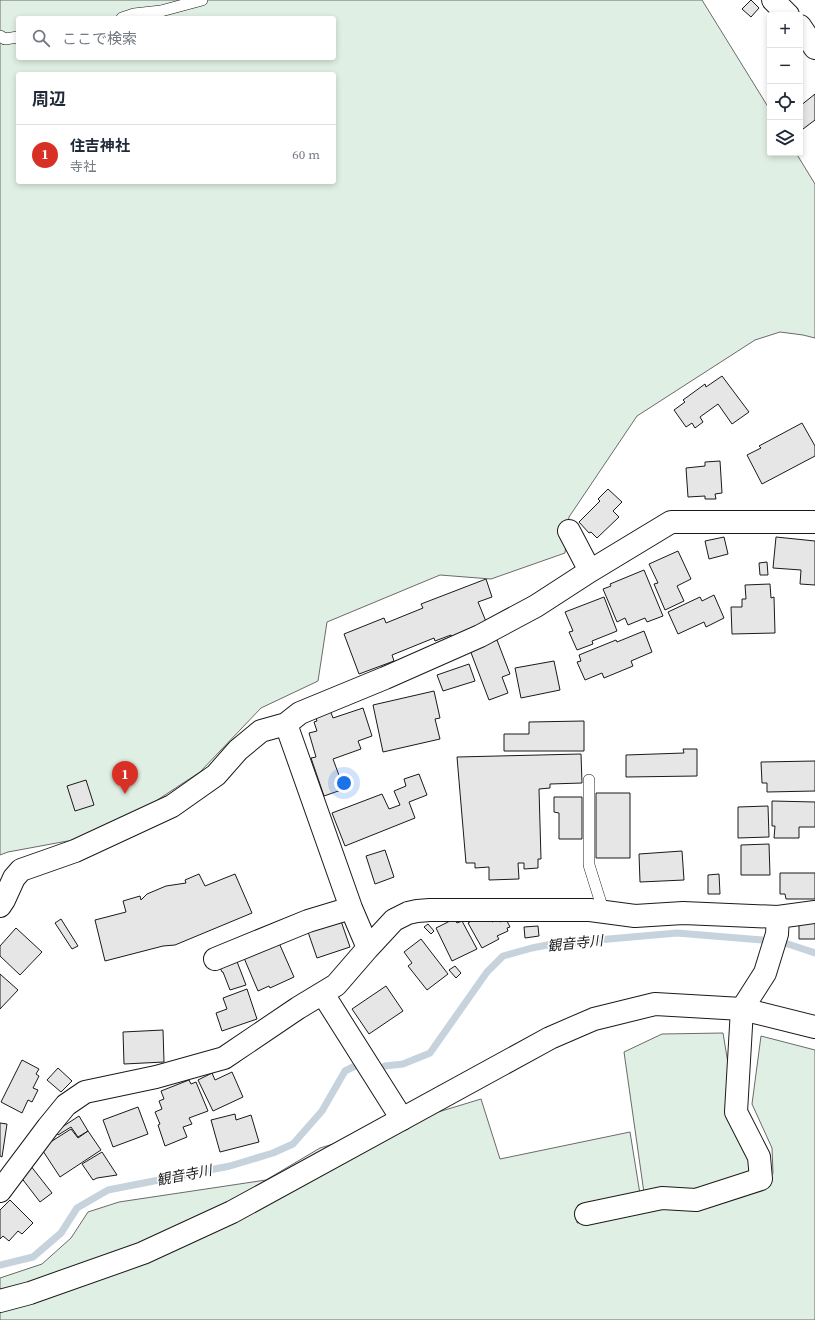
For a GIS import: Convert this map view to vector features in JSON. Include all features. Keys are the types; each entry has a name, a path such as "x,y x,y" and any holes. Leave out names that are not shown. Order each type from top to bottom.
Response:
{"street":[{"path":"773,0 785,12"},
{"path":"803,30 815,48"},
{"path":"0,906 4,900 7,878 21,870 75,851 172,806 216,775 238,750 261,731 286,724 300,713 386,678 480,636 536,606 671,522 815,522"},
{"path":"569,531 590,571"},
{"path":"286,724 351,908 368,948"},
{"path":"215,959 308,921 351,908"},
{"path":"0,1191 48,1126 66,1106 85,1092 156,1077 224,1058 298,1008 336,985 394,920 408,913 417,911 590,910 635,916 683,913 776,933 815,912"},
{"path":"586,1214 662,1198 696,1200 761,1179 759,1157 736,1112 742,1009 765,973 776,933"},
{"path":"323,994 402,1119"},
{"path":"0,1301 30,1293 143,1254 232,1212 550,1038 594,1019 655,1004 742,1009 815,1027"}],"lane":[{"path":"128,16 160,11 202,0"},
{"path":"0,36 5,39 16,37"},
{"path":"589,780 588,865 604,913"}],"green space":[{"path":"0,0 702,0 767,105 767,156 798,156 815,184 815,338 780,332 755,340 637,416 569,517 565,553 491,579 440,575 327,622 318,681 261,708 200,772 133,816 73,840 8,852 0,855"},
{"path":"723,1033 736,1112 761,1179 645,1200 624,1052 662,1034"},
{"path":"761,1036 815,1050 815,1320 0,1320 0,1278 42,1264 71,1238 88,1212 119,1202 266,1180 320,1148 481,1099 500,1159 630,1132 640,1194 578,1205 577,1223 670,1204 763,1189 773,1173 772,1148 752,1104"}],"building":[{"path":"751,0 759,8 751,17 742,9"},
{"path":"815,94 815,120 803,129 803,120 803,104"},
{"path":"722,376 749,412 732,424 718,404 700,417 703,422 695,428 692,423 686,427 674,410 685,402 683,400 705,384 706,387"},
{"path":"802,423 815,446 815,456 762,484 747,455 761,448 759,446"},
{"path":"720,461 722,493 715,494 716,499 705,499 705,496 688,497 686,468 705,466 705,462"},
{"path":"608,489 622,502 613,511 619,517 597,538 591,532 589,533 579,522 600,501 598,499"},
{"path":"724,537 728,554 709,559 705,541"},
{"path":"776,537 815,541 815,585 800,584 801,570 773,568"},
{"path":"678,551 691,579 677,586 684,601 665,610 654,584 658,583 649,564"},
{"path":"767,562 768,575 760,575 759,563"},
{"path":"644,570 663,616 647,622 645,618 628,625 625,618 617,622 603,589 611,586 610,584"},
{"path":"486,579 492,597 478,602 487,624 452,638 451,635 435,641 434,638 392,655 394,661 359,674 344,634 384,618 386,623 423,608 421,604"},
{"path":"770,584 771,598 774,597 775,633 732,634 731,607 742,607 742,599 746,599 745,585"},
{"path":"714,595 724,618 706,627 704,622 678,634 668,612 700,597 702,601"},
{"path":"604,597 617,631 592,641 593,644 577,650 569,632 573,631 565,612"},
{"path":"644,631 652,652 631,661 633,666 604,678 602,673 585,680 577,662 581,661 579,655 616,640 617,642"},
{"path":"497,640 510,674 502,677 508,693 489,700 470,650"},
{"path":"554,661 560,690 521,698 515,668"},
{"path":"469,664 475,681 443,691 437,675"},
{"path":"434,691 440,718 435,719 440,739 383,752 373,705"},
{"path":"363,708 372,736 358,741 361,749 333,759 344,789 324,796 311,758 316,757 309,733 317,731 314,722 317,721 315,715 330,710 333,718"},
{"path":"584,721 584,751 504,751 504,734 529,734 529,722"},
{"path":"683,749 697,749 697,776 626,777 626,755 684,753"},
{"path":"581,754 582,783 550,784 550,788 539,789 541,859 538,859 538,868 524,869 524,863 518,863 519,879 489,880 489,867 475,868 475,863 466,863 457,757"},
{"path":"815,761 815,791 767,792 767,783 762,783 761,762"},
{"path":"419,774 427,795 409,802 415,818 345,846 332,813 382,794 389,809 400,805 394,791 406,786 404,779"},
{"path":"86,780 94,805 75,811 67,786"},
{"path":"596,793 630,793 630,858 596,858"},
{"path":"554,797 582,797 582,839 559,839 559,813 554,812"},
{"path":"772,801 815,802 815,827 799,827 799,838 774,838 775,826 772,826"},
{"path":"768,806 769,837 738,838 738,807"},
{"path":"769,844 770,875 741,875 741,845"},
{"path":"385,850 394,877 375,884 366,856"},
{"path":"682,851 684,880 640,882 639,854"},
{"path":"780,873 815,873 815,899 786,899 785,894 780,894"},
{"path":"199,874 205,886 235,874 252,913 175,945 163,946 105,961 95,920 126,912 123,901 140,896 141,900 147,894 166,886 186,883 185,880"},
{"path":"719,874 720,894 708,894 708,875"},
{"path":"480,916 488,916 492,922 499,919 500,922 506,919 510,927 507,928 508,931 497,936 499,939 482,948 468,923"},
{"path":"61,919 78,946 72,949 55,923"},
{"path":"454,919 457,923 462,921 477,949 452,961 436,928"},
{"path":"341,921 350,947 317,958 308,932"},
{"path":"799,921 815,921 815,939 799,939"},
{"path":"428,924 434,931 431,934 424,927"},
{"path":"538,926 539,936 525,938 524,927"},
{"path":"16,928 42,952 20,975 0,956 0,946"},
{"path":"421,939 448,974 427,990 408,966 412,963 404,952"},
{"path":"279,943 294,977 270,988 269,986 258,991 244,958"},
{"path":"236,959 246,985 230,990 219,965"},
{"path":"455,966 461,973 456,978 449,970"},
{"path":"0,974 18,990 0,1009"},
{"path":"386,986 403,1011 369,1034 352,1009"},
{"path":"247,989 257,1019 222,1031 216,1013 227,1009 223,998"},
{"path":"163,1030 164,1062 124,1064 123,1032"},
{"path":"22,1060 39,1069 36,1074 39,1076 33,1088 38,1090 32,1102 28,1100 22,1113 1,1102"},
{"path":"58,1068 72,1081 61,1092 47,1080"},
{"path":"232,1072 243,1097 213,1111 198,1080 212,1073 215,1080"},
{"path":"189,1080 191,1084 196,1082 208,1111 189,1118 192,1124 183,1127 187,1137 165,1146 158,1125 160,1124 155,1112 162,1109 159,1101 164,1099 161,1091"},
{"path":"138,1107 148,1134 113,1147 103,1120"},
{"path":"235,1114 236,1120 251,1115 259,1142 220,1152 211,1120"},
{"path":"79,1116 88,1131 78,1137 71,1127 58,1135 56,1131"},
{"path":"0,1123 7,1124 2,1157 0,1156"},
{"path":"71,1129 78,1138 88,1131 101,1150 60,1177 41,1148"},
{"path":"102,1152 117,1175 93,1180 82,1164"},
{"path":"30,1165 52,1193 40,1202 20,1176"},
{"path":"10,1200 33,1223 22,1234 18,1231 9,1241 3,1236 0,1239 0,1210"}],"waterway":[{"name":"観音寺川","path":"385,1066 403,1064 430,1053 487,972 503,956 532,948 552,944 677,933 762,940 788,944 815,953"},
{"name":"観音寺川","path":"0,1265 33,1257 61,1233 77,1208 108,1190 230,1166 273,1153 293,1144 322,1111 345,1071 355,1066"}],"place":[{"name":"住吉神社","path":"125,794"}]}
